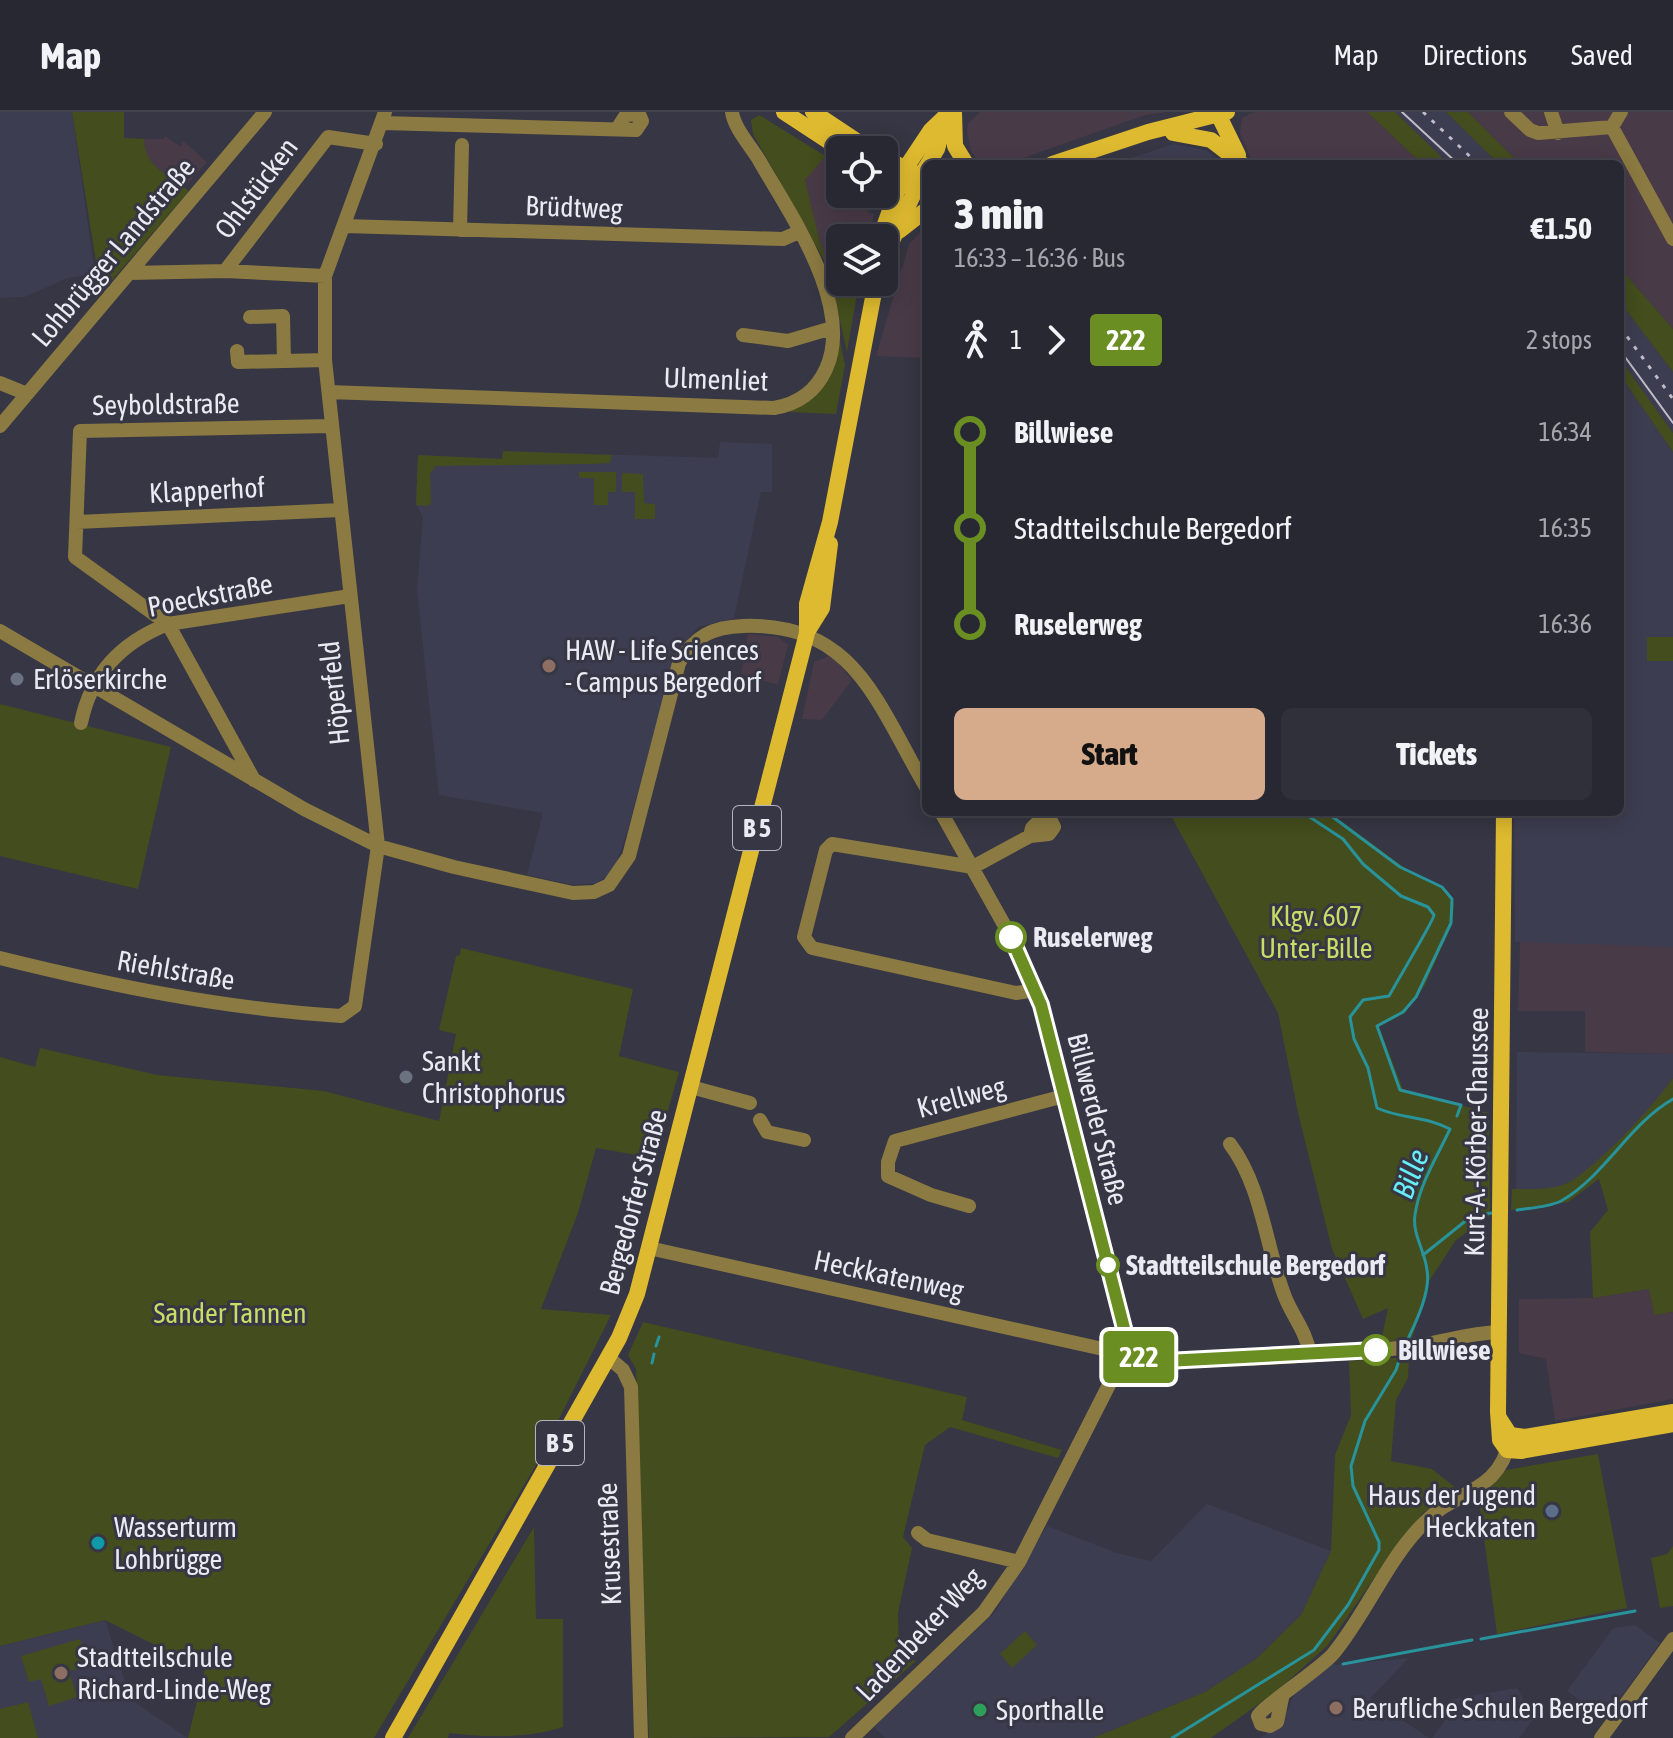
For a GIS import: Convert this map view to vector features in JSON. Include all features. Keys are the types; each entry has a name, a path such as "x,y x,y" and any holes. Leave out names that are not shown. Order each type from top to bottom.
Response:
{"main road":[{"path":"784,112 826,140"},
{"path":"813,112 849,136"},
{"path":"1064,160 1148,132 1221,113 1240,160"},
{"path":"950,114 955,146 964,160"},
{"path":"892,224 905,187 905,169 931,130 950,114"},
{"path":"931,160 950,114"},
{"path":"1148,132 1201,136 1223,147 1238,160"},
{"path":"898,165 922,171"},
{"path":"905,187 922,173"},
{"path":"898,230 922,213"},
{"name":"Bergedorfer Straße","path":"393,1738 608,1357 637,1294 807,633 807,604 830,522 873,296"},
{"name":"Kurt-A.-Körber-Chaussee","path":"1504,816 1498,1412 1509,1442"},
{"path":"1509,1442 1525,1437 1587,1433 1661,1418 1673,1424"}],"street":[{"name":"Lohbrügger Landstraße","path":"0,426 265,112"},
{"name":"Ulmenliet","path":"329,392 774,408 802,399 820,380 828,364 832,328 821,274 732,112"},
{"path":"742,131 740,120 744,112"},
{"path":"1511,112 1530,130 1558,133 1612,127"},
{"path":"1551,112 1558,133"},
{"path":"1612,127 1621,112"},
{"path":"384,118 617,129"},
{"name":"Höperfeld","path":"344,1016 353,1009 357,999 378,846 325,360 325,276 384,118"},
{"path":"1612,127 1673,239"},
{"name":"Ohlstücken","path":"225,271 328,137 376,144"},
{"path":"460,230 462,145"},
{"name":"Brüdtweg","path":"345,226 783,239 799,232"},
{"path":"130,273 225,271 325,276"},
{"path":"250,317 283,316 284,361"},
{"path":"743,335 788,341 832,328"},
{"path":"237,351 238,362 325,360"},
{"path":"0,383 27,394"},
{"name":"Seyboldstraße","path":"168,624 75,557 80,431 332,426"},
{"name":"Klapperhof","path":"77,522 340,510"},
{"name":"Poeckstraße","path":"81,723 93,686 115,654 140,635 168,624 350,596"},
{"path":"168,624 254,780"},
{"path":"0,631 254,780 378,846 573,893 594,892 609,885 629,856 679,663 689,647 708,631 732,627 781,627 807,633 829,644 855,668 922,780"},
{"name":"Billwerder Straße","path":"943,816 1036,990 1131,1348 1143,1358 1166,1361 1310,1354"},
{"path":"1030,836 973,867 832,844 826,850 805,940 812,948 1016,993 1036,990"},
{"name":"Riehlstraße","path":"0,958 89,980 243,1009 344,1016"},
{"path":"691,1087 742,1098 750,1103"},
{"name":"Krellweg","path":"969,1206 931,1195 888,1176 888,1162 895,1141 1064,1096"},
{"path":"760,1120 767,1132 804,1140"},
{"path":"1230,1144 1245,1163 1286,1301 1307,1336 1310,1354 1411,1347 1499,1332"},
{"name":"Heckkatenweg","path":"649,1248 1103,1349 1116,1356"},
{"name":"Ladenbeker Weg","path":"852,1738 984,1612 1019,1562 1115,1373 1116,1356"},
{"name":"Krusestraße","path":"608,1357 623,1370 631,1387 641,1738"},
{"path":"1282,1698 1332,1654 1416,1531 1439,1510 1489,1480 1509,1442"},
{"name":"Ladenbeker Weg","path":"918,1533 927,1540 1019,1562"},
{"path":"1601,1738 1673,1639"},
{"path":"1649,1675 1673,1654"}],"shaded area":[{"path":"0,112 72,112 95,274 67,278 25,297 0,298"},
{"path":"980,112 1169,112 1145,115 1018,160 978,160 971,151 968,123"},
{"path":"1254,112 1367,112 1418,160 1251,160 1240,133 1242,118"},
{"path":"1395,112 1446,112 1495,160 1445,160"},
{"path":"1468,112 1673,112 1673,329 1624,273 1624,160 1516,160"},
{"path":"165,136 181,147 183,141 207,162 185,187 153,167 144,149 144,139 164,139"},
{"path":"1173,144 1206,150 1218,160 1126,160"},
{"path":"824,158 826,208 866,208 874,214 872,224 826,224 826,256 805,187 807,175"},
{"path":"922,230 922,358 876,356 894,296 898,296 898,281 909,244"},
{"path":"1624,307 1673,372 1673,433 1624,365"},
{"path":"1624,381 1673,452 1673,947 1515,942 1514,816 1624,816"},
{"name":"HAW - Life Sciences - Campus Bergedorf","path":"720,442 772,444 772,492 761,492 734,618 698,627 675,655 613,873 596,883 574,885 527,875 543,813 439,795 417,591 423,517 416,504 418,455 502,459 503,451 718,458"},
{"path":"748,634 778,637 788,645 778,685 741,674"},
{"path":"831,655 852,680 822,720 802,719 814,662"},
{"path":"1520,941 1673,946 1673,1054 1585,1052 1585,1011 1518,1011"},
{"path":"1517,1052 1673,1054 1673,1078 1652,1109 1588,1172 1557,1197 1516,1208"},
{"path":"1649,1289 1654,1315 1673,1312 1673,1399 1555,1421 1546,1359 1519,1353 1519,1299 1593,1298"},
{"path":"1207,1504 1331,1551 1301,1615 1256,1659 1205,1692 1093,1738 885,1738 874,1727 995,1612 1047,1526 1117,1553 1151,1561"},
{"name":"Stadtteilschule Richard-Linde-Weg","path":"105,1620 131,1700 188,1738 0,1738 0,1646"},
{"path":"1635,1625 1660,1643 1609,1714 1595,1704 1591,1708 1567,1691 1613,1628"},
{"name":"Berufliche Schulen Bergedorf","path":"1409,1658 1370,1698 1429,1738 1260,1738 1281,1725 1294,1695 1332,1662 1336,1665"},
{"name":"Berufliche Schulen Bergedorf","path":"1517,1688 1534,1718 1519,1738 1432,1738 1448,1717 1444,1713 1453,1699"}],"green space":[{"path":"72,112 124,112 124,138 144,139 145,149 153,164 189,191 101,293"},
{"path":"1367,112 1395,112 1445,160 1418,160"},
{"path":"1446,112 1468,112 1516,160 1495,160"},
{"path":"759,115 826,156 805,180 826,256 826,267 753,134 751,120"},
{"path":"1624,273 1673,329 1673,372 1624,307"},
{"path":"834,296 857,296 847,352"},
{"path":"837,326 845,365 836,414 788,412 813,397 820,388 829,367"},
{"path":"1624,365 1673,433 1673,452 1624,381"},
{"path":"503,451 612,455 610,463 436,466 430,474 431,503 428,506 416,505 418,455 502,459"},
{"path":"579,472 616,472 616,492 608,492 608,505 594,505 594,478 579,478"},
{"path":"622,473 643,474 644,503 655,504 655,519 635,519 635,492 622,492"},
{"path":"1647,637 1673,637 1673,661 1647,661"},
{"path":"0,704 171,747 138,889 0,856"},
{"name":"Klgv. 607 Unter-Bille","path":"1171,816 1334,816 1405,868 1448,891 1454,905 1452,924 1425,985 1405,1013 1379,1027 1403,1089 1489,1113 1490,1216 1456,1240 1428,1283 1412,1339 1381,1342 1388,1308 1363,1319 1332,1249 1299,1117 1278,1013"},
{"name":"Sander Tannen","path":"461,948 633,989 619,1056 679,1072 654,1158 596,1148 578,1213 541,1309 611,1315 536,1465 374,1738 188,1738 206,1665 173,1654 105,1620 0,1646 0,1057 35,1067 40,1048 157,1075 324,1091 439,1121 456,1034 439,1030 456,956 460,955"},
{"path":"1673,1078 1673,1312 1654,1315 1649,1289 1593,1298 1590,1232 1608,1210 1599,1179 1568,1202 1511,1210 1512,1189 1551,1188 1573,1180 1626,1133"},
{"path":"643,1322 967,1397 962,1420 1062,1450 1058,1458 950,1427 925,1445 903,1537 912,1548 898,1613 899,1655 916,1661 829,1737 649,1738 636,1369 628,1355"},
{"path":"1409,1357 1408,1378 1396,1400 1391,1461 1432,1469 1456,1488 1423,1513 1404,1535 1328,1645 1277,1691 1211,1738 1093,1738 1205,1692 1256,1659 1301,1615 1331,1551 1335,1455 1351,1415 1349,1361"},
{"path":"1598,1454 1627,1608 1497,1634 1479,1501 1506,1470"},
{"path":"534,1527 536,1619 563,1619 563,1727 522,1735 449,1733 448,1738 408,1738"},
{"path":"1673,1546 1673,1606 1660,1608 1651,1558 1667,1554"},
{"path":"1025,1631 1037,1645 1012,1668 1000,1654"},
{"path":"80,1639 88,1666 69,1671 77,1697 49,1706 41,1679 29,1682 21,1656"},
{"path":"28,1702 38,1738 0,1738 0,1709"}],"waterway":[{"name":"Bille","path":"1308,816 1343,839 1363,864 1401,896 1428,907 1434,915 1389,996 1363,1000 1350,1017 1354,1039 1368,1068 1377,1108 1450,1129 1424,1182 1417,1204 1415,1229 1428,1278 1422,1306 1407,1341"},
{"path":"1331,816 1400,867 1442,887 1452,899 1451,923 1416,997 1403,1012 1377,1026 1400,1090 1461,1105 1457,1116"},
{"path":"1517,1210 1556,1203 1576,1191 1643,1122 1673,1099"},
{"path":"1423,1255 1473,1215 1492,1213"},
{"path":"656,1346 659,1337"},
{"name":"Bille","path":"1172,1738 1314,1650 1348,1605 1379,1550 1379,1542 1353,1486 1351,1466 1365,1421 1396,1370 1402,1351"},
{"path":"652,1363 654,1354"},
{"path":"1481,1639 1635,1611"},
{"path":"1343,1664 1472,1640"}],"tram line":[{"path":"1402,112 1454,160"},
{"path":"1624,356 1673,423"}],"railway":[{"path":"1423,112 1474,160"},
{"path":"1624,332 1673,399"}],"bus line":[{"name":"222","path":"1011,937 1041,1005 1126,1336 1134,1352 1143,1358 1166,1361 1376,1350"}],"place":[{"name":"HAW - Life Sciences - Campus Bergedorf","path":"549,666"},
{"name":"Erlöserkirche","path":"17,679"},
{"name":"Ruselerweg","path":"1011,937"},
{"name":"Sankt Christophorus","path":"406,1077"},
{"name":"Stadtteilschule Bergedorf","path":"1108,1265"},
{"name":"Billwiese","path":"1376,1350"},
{"name":"Haus der Jugend Heckkaten","path":"1552,1511"},
{"name":"Wasserturm Lohbrügge","path":"98,1543"},
{"name":"Stadtteilschule Richard-Linde-Weg","path":"61,1673"},
{"name":"Berufliche Schulen Bergedorf","path":"1336,1708"},
{"name":"Sporthalle","path":"980,1710"}]}
